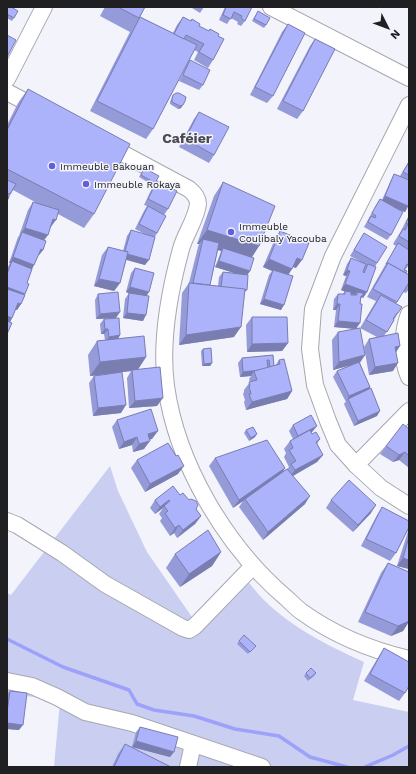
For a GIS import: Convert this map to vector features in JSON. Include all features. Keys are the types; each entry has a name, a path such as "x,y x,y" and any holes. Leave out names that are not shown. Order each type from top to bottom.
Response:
{"street":[{"path":"7,79 44,7"},
{"path":"271,7 409,78"},
{"path":"7,92 56,118"},
{"path":"409,105 333,256 313,309 310,350 315,384 338,445 356,465 381,488 409,506"},
{"path":"91,136 189,189 196,196 198,203 196,212 181,247 170,297 164,346 166,386 174,424 186,457 204,494 224,528 253,566 301,612 334,632 374,650 409,659"},
{"path":"409,314 403,339 406,371 409,377"},
{"path":"356,465 409,411"},
{"path":"7,521 17,525 62,553 104,584 189,630 195,626 253,566"},
{"path":"7,681 32,686 85,712 132,723 262,767"},
{"path":"188,767 193,744"}],"shaded area":[{"path":"110,466 118,491 147,552 194,620 244,577 264,600 299,628 324,643 364,662 353,700 409,712 409,767 54,767 60,701 7,693 7,593 11,595"}],"building":[{"path":"7,7 11,7 18,11 14,18 7,14"},
{"path":"118,7 145,7 139,18"},
{"path":"226,7 252,7 245,21 241,18 242,16 234,12 231,19 223,15"},
{"path":"258,11 270,18 266,25 254,19"},
{"path":"140,17 197,45 153,129 97,101"},
{"path":"183,17 191,21 192,19 200,24 199,26 209,31 210,29 224,39 213,60 199,52 204,44 186,35 184,39 174,34"},
{"path":"288,24 305,33 273,96 255,87"},
{"path":"7,35 16,40 7,57"},
{"path":"315,39 335,49 303,111 283,101"},
{"path":"190,60 210,70 203,85 183,75"},
{"path":"28,89 130,144 94,214 7,169 7,130"},
{"path":"176,93 186,97 183,105 180,106 172,102 173,95"},
{"path":"199,112 229,127 214,155 185,139"},
{"path":"409,162 409,175 403,172"},
{"path":"144,168 159,176 155,183 141,175"},
{"path":"394,174 409,180 408,206 385,196"},
{"path":"7,180 16,184 10,194 7,193"},
{"path":"157,181 177,191 168,209 148,199"},
{"path":"223,182 275,206 259,246 207,230"},
{"path":"380,199 403,212 391,235 368,222 371,216 375,218 376,216 372,213"},
{"path":"33,202 59,210 56,220 53,219 48,235 25,228"},
{"path":"148,206 166,216 157,233 139,224"},
{"path":"409,217 409,242 399,236 403,229 405,230"},
{"path":"131,230 155,237 149,260 127,254 128,252 125,251"},
{"path":"280,231 309,243 302,260 297,258 292,269 269,259"},
{"path":"22,232 46,241 43,250 41,249 34,265 13,257"},
{"path":"364,233 387,247 377,263 354,250"},
{"path":"203,239 219,243 210,285 193,283"},
{"path":"398,243 409,250 409,265 407,264 404,270 407,271 406,273 388,263 386,264"},
{"path":"108,247 128,252 120,283 99,279"},
{"path":"223,248 254,258 250,271 219,261"},
{"path":"351,258 366,264 364,273 368,264 376,267 367,292 345,284 350,271 347,270"},
{"path":"12,261 32,269 25,294 7,287 7,274"},
{"path":"388,263 409,275 409,284 397,302 373,289"},
{"path":"135,268 154,273 149,292 130,287"},
{"path":"273,270 293,276 284,305 264,299"},
{"path":"223,272 248,275 247,290 221,287"},
{"path":"189,283 245,289 241,327 186,335"},
{"path":"7,289 25,295 21,304 18,303 12,318 7,316"},
{"path":"345,291 351,292 351,295 357,295 357,292 363,293 360,304 362,304 360,323 338,321 340,304 337,304 338,294 345,294"},
{"path":"118,292 120,312 100,314 98,294"},
{"path":"129,293 149,296 146,315 127,313"},
{"path":"381,295 402,307 393,319 394,320 387,332 366,320"},
{"path":"252,317 287,317 288,343 252,344"},
{"path":"119,318 120,335 109,337 108,329 105,329 104,319"},
{"path":"7,321 12,323 7,334"},
{"path":"360,328 365,355 339,362 338,332"},
{"path":"398,333 400,346 395,347 398,363 375,367 369,339"},
{"path":"144,336 146,357 100,362 97,341"},
{"path":"211,348 212,363 204,364 203,349"},
{"path":"273,355 274,366 270,367 269,360 267,360 268,368 243,372 242,358"},
{"path":"284,359 292,391 252,402 249,394 251,394 249,382 257,380 254,371 280,364 279,360"},
{"path":"359,362 370,387 349,396 337,371"},
{"path":"160,367 163,398 135,401 132,370"},
{"path":"122,372 126,405 98,408 94,376"},
{"path":"371,388 380,411 358,421 348,399"},
{"path":"151,409 158,431 148,434 150,441 139,444 137,437 124,442 117,420"},
{"path":"311,415 317,426 298,436 293,425"},
{"path":"403,424 409,429 409,456 405,452 399,455 386,446"},
{"path":"253,427 257,434 251,438 246,430"},
{"path":"310,430 312,434 316,432 320,439 316,442 323,455 295,470 291,464 296,461 289,450 293,448 290,441"},
{"path":"267,440 285,468 239,500 215,458"},
{"path":"168,443 176,456 178,455 184,466 150,484 137,460"},
{"path":"287,469 310,496 268,532 245,499"},
{"path":"349,480 376,505 358,525 331,500"},
{"path":"173,486 180,495 183,493 189,500 191,499 196,501 198,505 196,509 201,516 183,530 179,525 175,528 165,513 168,511 164,506 170,501 169,500 160,507 155,500"},
{"path":"382,507 409,521 409,527 396,553 366,539"},
{"path":"208,530 221,552 189,574 175,554"},
{"path":"409,537 409,560 403,558"},
{"path":"388,563 409,572 409,621 398,626 365,612"},
{"path":"244,635 256,646 250,652 239,641"},
{"path":"384,648 409,662 409,686 405,693 370,674"},
{"path":"311,668 316,673 310,678 306,673"},
{"path":"10,691 27,693 23,725 7,723"},
{"path":"140,727 178,737 174,752 136,741"},
{"path":"125,744 171,767 114,767"}],"waterway":[{"path":"7,639 63,667 129,690 137,704 154,710 194,716 235,729 279,736 310,757 347,767"},
{"path":"365,767 393,755 409,746"}],"place":[{"name":"Immeuble Bakouan","path":"52,166"},
{"name":"Immeuble Rokaya","path":"86,184"},
{"name":"Immeuble Coulibaly Yacouba","path":"231,232"}],"district":[{"name":"Caféier","path":"187,138"}]}
